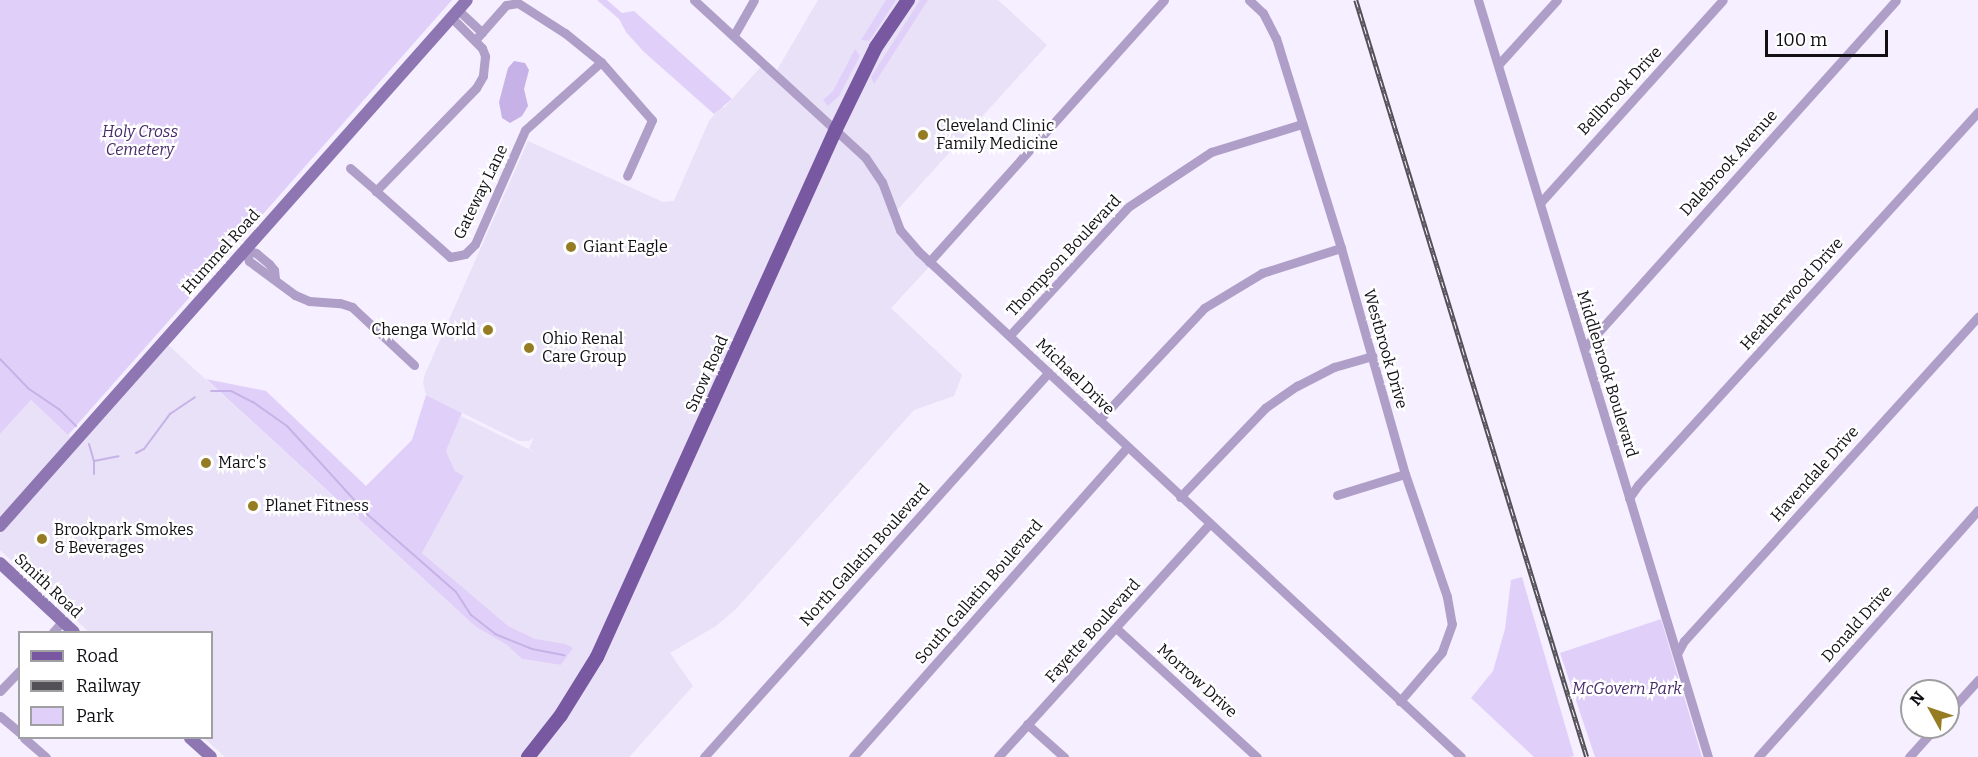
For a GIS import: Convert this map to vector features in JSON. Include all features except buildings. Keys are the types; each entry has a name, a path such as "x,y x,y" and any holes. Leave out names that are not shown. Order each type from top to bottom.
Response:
{"main road":[{"name":"Snow Road","path":"528,757 565,710 597,657 836,129 876,47 908,0"}],"street":[{"name":"Hummel Road","path":"0,526 468,0"},
{"name":"Michael Drive","path":"694,0 836,129 873,168 900,230 929,262 1461,757"},
{"path":"734,35 754,0"},
{"path":"929,262 1164,0"},
{"name":"Westbrook Drive","path":"1249,0 1263,13 1276,38 1341,248 1406,474 1447,597 1452,624 1442,652 1400,701"},
{"name":"Middlebrook Boulevard","path":"1478,0 1708,757"},
{"path":"1498,65 1557,0"},
{"name":"Bellbrook Drive","path":"1540,203 1724,0"},
{"name":"Dalebrook Avenue","path":"1584,348 1896,0"},
{"path":"476,39 506,5 518,3 565,33 601,62 652,120 627,176"},
{"path":"455,14 483,32"},
{"path":"376,191 476,88 483,76 485,56 476,39 455,14"},
{"name":"Gateway Lane","path":"350,168 450,256 465,254 480,236 525,130 601,62"},
{"name":"Heatherwood Drive","path":"1629,498 1638,484 1978,112"},
{"name":"Thompson Boulevard","path":"1010,335 1128,207 1211,152 1302,124"},
{"path":"1099,420 1204,308 1262,273 1341,248"},
{"path":"245,250 256,252 269,264 276,278 288,291 305,299 340,303 352,307 414,365"},
{"name":"Havendale Drive","path":"1677,654 1684,641 1978,316"},
{"path":"1180,497 1265,408 1297,386 1334,367 1372,356"},
{"name":"North Gallatin Boulevard","path":"704,757 1048,373"},
{"name":"South Gallatin Boulevard","path":"853,757 1127,447"},
{"path":"1337,495 1406,474"},
{"name":"Donald Drive","path":"1758,757 1978,510"},
{"name":"Fayette Boulevard","path":"998,757 1209,524"},
{"name":"Smith Road","path":"0,563 72,631"},
{"path":"55,631 62,622"},
{"name":"Morrow Drive","path":"1116,628 1257,757"},
{"path":"0,691 18,672"},
{"path":"1960,700 1978,680"},
{"path":"0,716 18,731"},
{"path":"1027,724 1064,757"},
{"path":"25,739 46,757"},
{"path":"191,739 211,757"},
{"path":"1909,757 1925,739"}],"shaded area":[{"path":"818,0 998,0 1047,45 890,218 901,237 929,267 891,308 962,375 954,396 914,410 736,609 716,626 670,653 693,686 629,757 225,757 205,739 213,739 213,631 88,631 0,550 0,533 166,343 476,627 507,645 522,659 561,665 572,649 536,641 504,624 422,553 464,476 455,471 446,451 461,416 555,462 529,449 534,437 529,441 519,441 426,395 423,383 425,374 528,141 663,202 674,201 709,121 722,106 724,108 766,61 777,70"},
{"path":"514,61 525,63 529,70 524,89 528,106 522,116 510,123 502,118 499,102 508,68"},
{"path":"31,400 73,439 0,521 0,434"}],"green space":[{"name":"Holy Cross Cemetery","path":"0,0 452,0 68,435 31,400 0,434"},
{"path":"597,0 607,0 622,13 634,11 732,99 714,114 643,51 626,32 619,19"},
{"path":"886,0 896,0 869,41 861,40"},
{"path":"920,0 928,0 874,84 871,77"},
{"path":"855,49 860,56 839,96 828,106 823,100 833,91"},
{"path":"206,379 266,391 366,486 412,440 426,395 462,413 446,451 455,471 464,476 422,553 508,626 535,639 565,644 573,648 561,665 522,659 507,645 476,627"},
{"path":"1522,577 1574,756 1534,757 1471,698 1493,671 1505,629 1511,580"},
{"name":"McGovern Park","path":"1661,619 1702,757 1595,757 1560,653"}],"waterway":[{"path":"0,359 29,389 59,409 76,426"},
{"path":"211,391 231,391 253,402 287,426 367,514 456,592 471,615 495,634 532,649 564,655"},
{"path":"136,453 144,449 170,414 195,397"},
{"path":"89,444 94,461 119,456"},
{"path":"94,462 94,474"}],"railway":[{"path":"1356,0 1587,757"}],"place":[{"name":"Cleveland Clinic Family Medicine","path":"923,135"},
{"name":"Giant Eagle","path":"571,247"},
{"name":"Chenga World","path":"488,330"},
{"name":"Ohio Renal Care Group","path":"529,348"},
{"name":"Marc's","path":"206,463"},
{"name":"Planet Fitness","path":"253,506"},
{"name":"Brookpark Smokes & Beverages","path":"42,539"}]}
